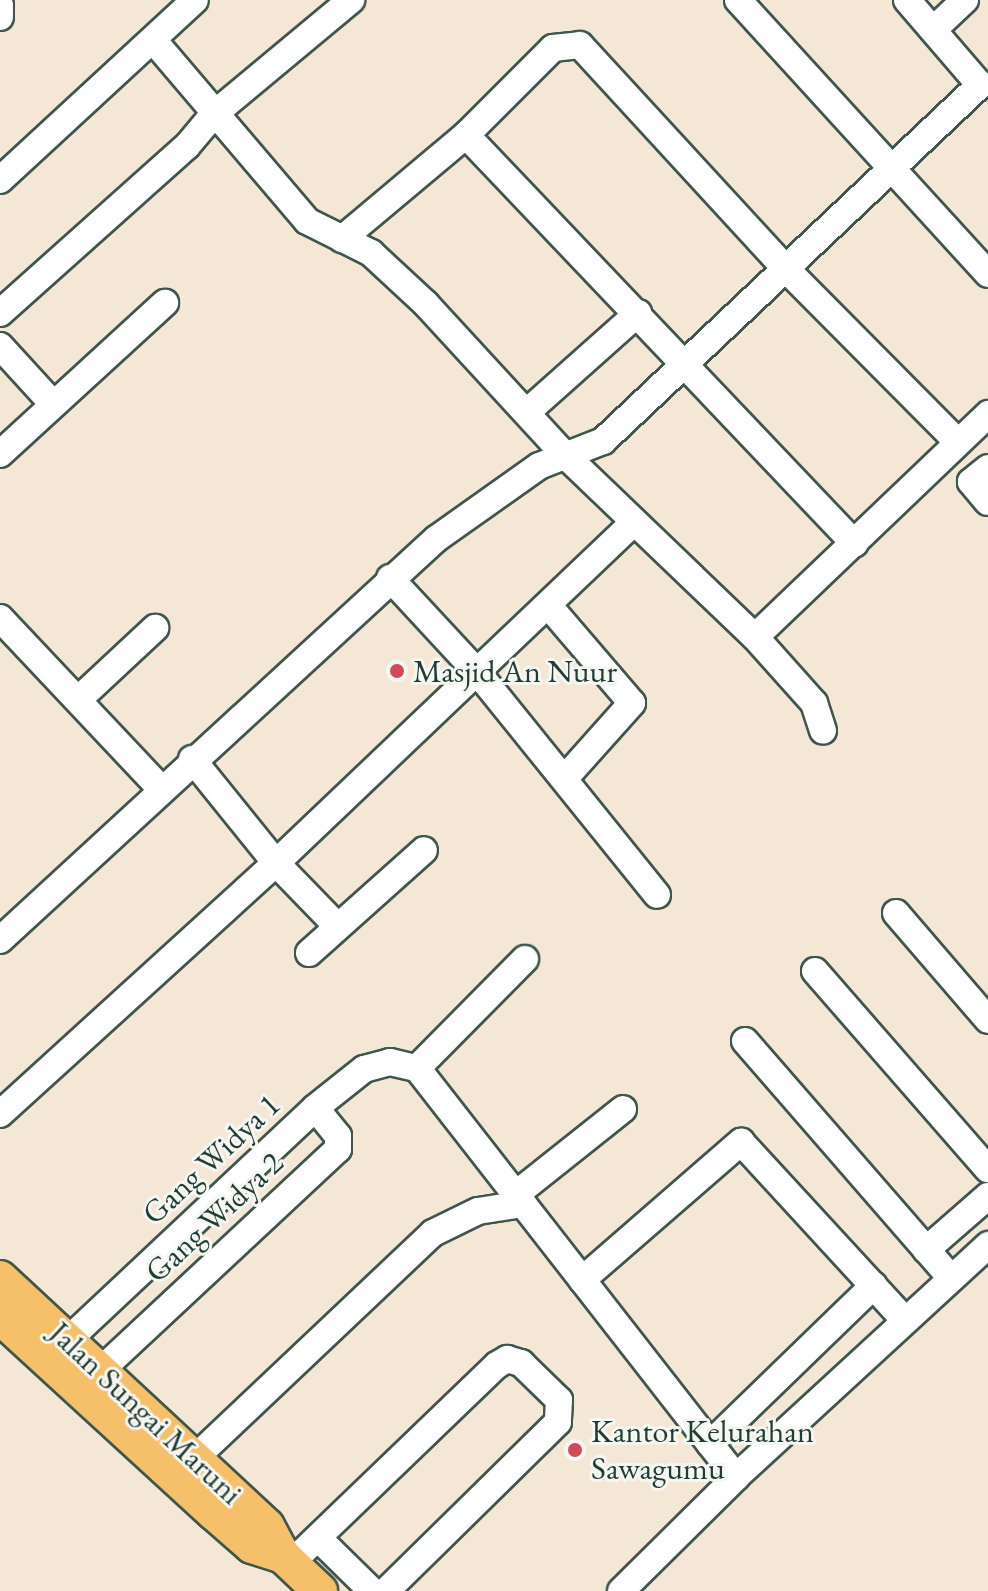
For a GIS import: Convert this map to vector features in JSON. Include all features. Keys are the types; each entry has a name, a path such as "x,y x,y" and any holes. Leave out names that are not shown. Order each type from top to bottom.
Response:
{"main road":[{"name":"Jalan Sungai Maruni","path":"0,1278 267,1526 286,1560 320,1591"},
{"name":"Jalan Sungai Maruni","path":"0,1317 252,1546 286,1560"}],"street":[{"path":"0,180 195,0"},
{"path":"0,313 187,146 213,115 351,0"},
{"path":"738,0 890,171 988,274"},
{"path":"0,940 390,578 533,470 603,441 785,268 984,86 907,0"},
{"path":"933,30 965,0"},
{"path":"0,5 0,17"},
{"path":"154,41 213,115 307,221 371,253 426,304 566,456 755,637 814,703 823,731"},
{"path":"342,239 466,135 553,48 580,45 785,268 958,442"},
{"path":"466,135 855,544"},
{"path":"0,454 165,303"},
{"path":"527,412 638,313"},
{"path":"0,346 53,404"},
{"path":"755,637 988,414"},
{"path":"988,468 971,482 988,502"},
{"path":"0,1114 276,863 634,522"},
{"path":"390,578 478,673 657,895"},
{"path":"548,605 632,703 565,778"},
{"path":"0,618 80,698 161,789"},
{"path":"80,698 155,628"},
{"path":"192,759 276,863 336,925"},
{"path":"309,953 336,925 424,850"},
{"path":"896,913 988,1020"},
{"path":"525,959 417,1068 736,1477"},
{"path":"815,971 988,1169"},
{"path":"745,1041 951,1278"},
{"name":"Gang Widya 1","path":"68,1340 315,1108 372,1066 398,1062 417,1068"},
{"name":"Gang Widya 2","path":"101,1370 339,1146 338,1136 315,1108"},
{"path":"195,1458 433,1233 478,1211 519,1199 623,1109"},
{"path":"582,1280 741,1142 904,1319"},
{"path":"230,1186 260,1218"},
{"path":"926,1250 988,1196"},
{"path":"621,1591 736,1477 904,1319 988,1245"},
{"path":"710,1444 874,1285"},
{"path":"286,1560 318,1538 497,1365 507,1359 521,1363 559,1400 558,1422 386,1591"},
{"path":"318,1538 372,1591"}],"place":[{"name":"Masjid An Nuur","path":"397,671"},
{"name":"Kantor Kelurahan Sawagumu","path":"575,1450"}]}
